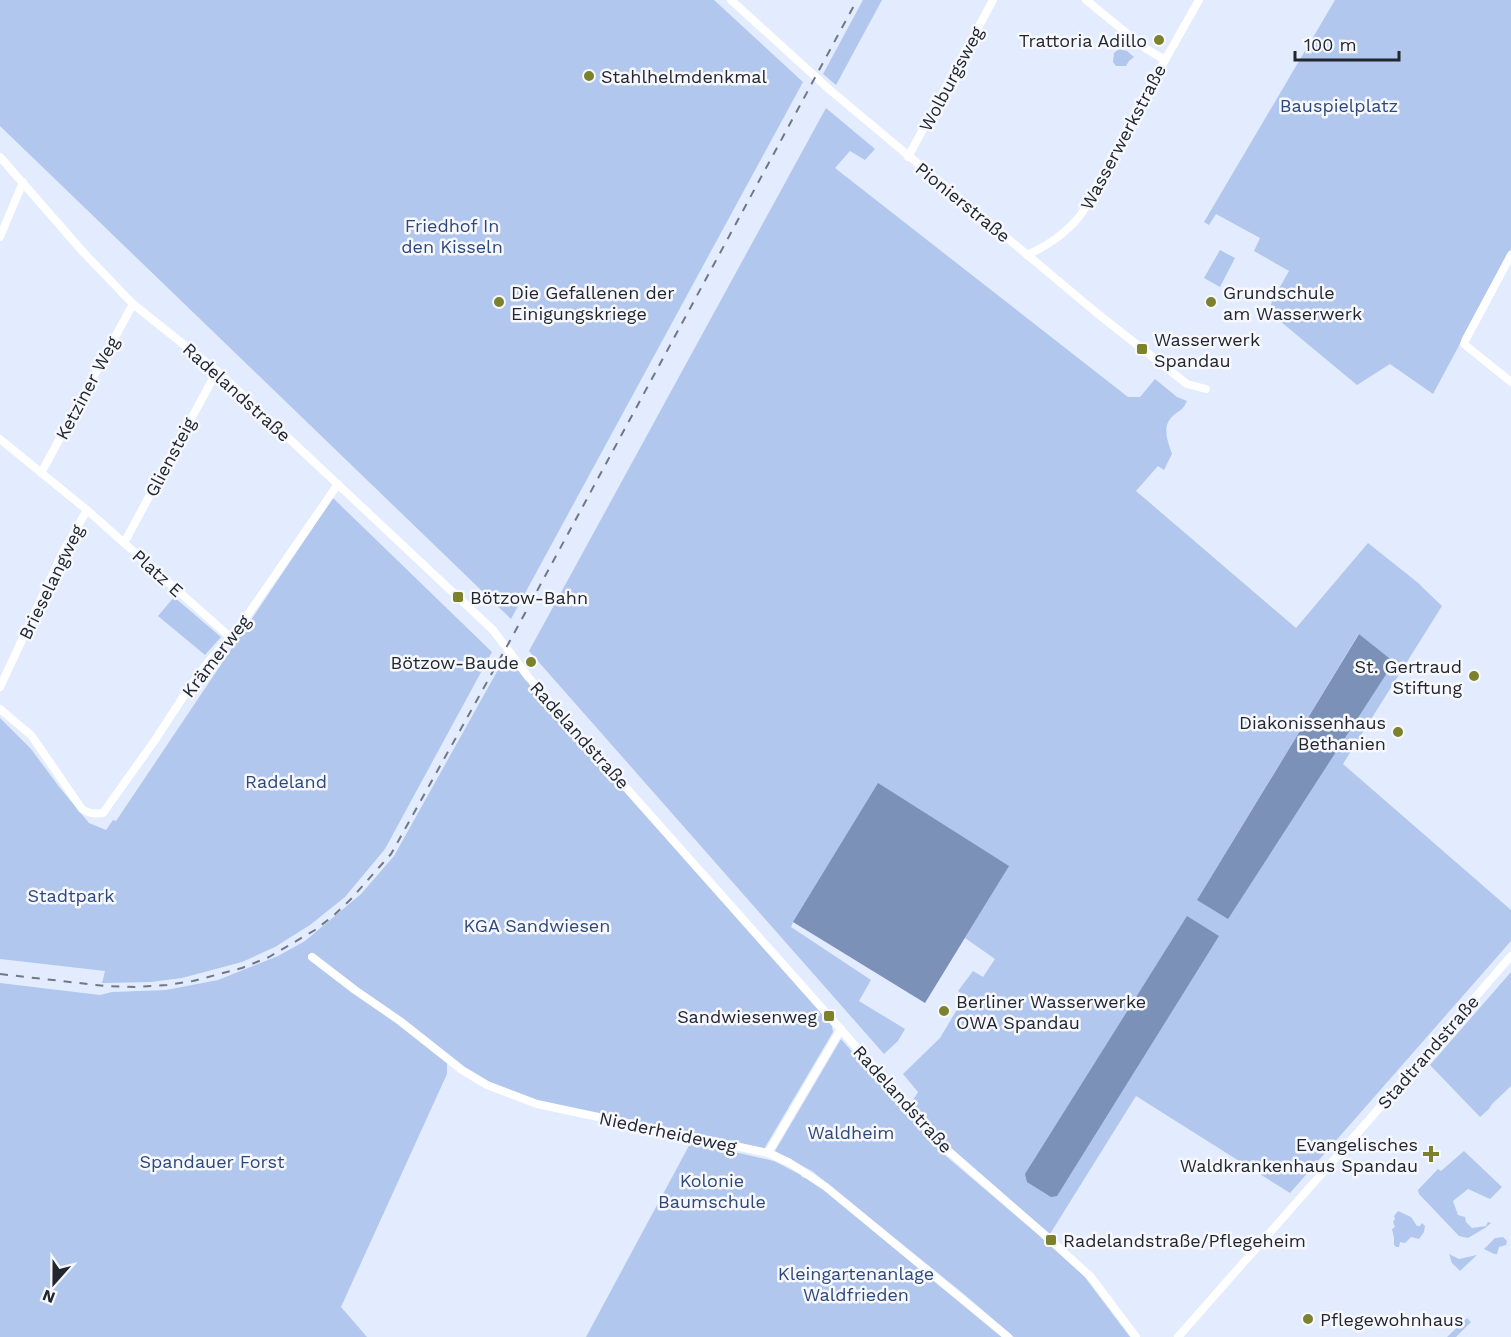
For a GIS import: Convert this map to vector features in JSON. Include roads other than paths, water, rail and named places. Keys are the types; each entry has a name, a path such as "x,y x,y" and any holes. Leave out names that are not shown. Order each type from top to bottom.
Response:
{"street":[{"name":"Pionierstraße","path":"731,0 825,86 1098,314 1188,384 1206,389"},
{"name":"Wolburgsweg","path":"908,157 993,0"},
{"path":"1086,0 1145,48 1165,60"},
{"name":"Wasserwerkstraße","path":"1027,255 1044,248 1066,231 1082,213 1199,0"},
{"name":"Radelandstraße","path":"0,157 84,253 133,304 217,371 493,630 549,701 944,1148 1090,1276 1136,1337"},
{"path":"0,237 22,182"},
{"path":"1511,255 1464,344 1511,382"},
{"name":"Ketziner Weg","path":"41,473 133,304"},
{"name":"Gliensteig","path":"124,543 217,371"},
{"name":"Platz E","path":"0,439 87,510 230,637"},
{"name":"Krämerweg","path":"0,709 31,735 82,809 94,814 103,813 189,688 209,661 238,630 338,484"},
{"name":"Brieselangweg","path":"0,687 63,552 87,510"},
{"name":"Stadtrandstraße","path":"1178,1337 1511,956"},
{"name":"Niederheideweg","path":"312,957 400,1021 462,1070 487,1085 537,1104 768,1153 790,1163 826,1187 1008,1337"},
{"path":"768,1153 840,1029"}],"railway":[{"path":"0,974 105,986 136,987 193,981 242,968 269,957 315,930 350,900 391,854 511,639 857,0"}],"place":[{"name":"Trattoria Adillo","path":"1159,40"},
{"name":"Stahlhelmdenkmal","path":"589,76"},
{"name":"Die Gefallenen der Einigungskriege","path":"499,302"},
{"name":"Grundschule am Wasserwerk","path":"1211,302"},
{"name":"Wasserwerk Spandau","path":"1142,349"},
{"name":"Bötzow-Bahn","path":"458,597"},
{"name":"Bötzow-Baude","path":"531,662"},
{"name":"St. Gertraud Stiftung","path":"1474,676"},
{"name":"Diakonissenhaus Bethanien","path":"1398,732"},
{"name":"Berliner Wasserwerke OWA Spandau","path":"944,1011"},
{"name":"Sandwiesenweg","path":"829,1016"},
{"name":"Evangelisches Waldkrankenhaus Spandau","path":"1431,1154"},
{"name":"Radelandstraße/Pflegeheim","path":"1051,1240"},
{"name":"Pflegewohnhaus","path":"1308,1319"}],"park label":[{"name":"Bauspielplatz","path":"1339,105"},
{"name":"Friedhof In den Kisseln","path":"452,235"},
{"name":"Radeland","path":"286,781"},
{"name":"Stadtpark","path":"71,895"},
{"name":"KGA Sandwiesen","path":"537,925"},
{"name":"Waldheim","path":"851,1132"},
{"name":"Spandauer Forst","path":"212,1161"},
{"name":"Kolonie Baumschule","path":"712,1190"},
{"name":"Kleingartenanlage Waldfrieden","path":"856,1283"}]}
